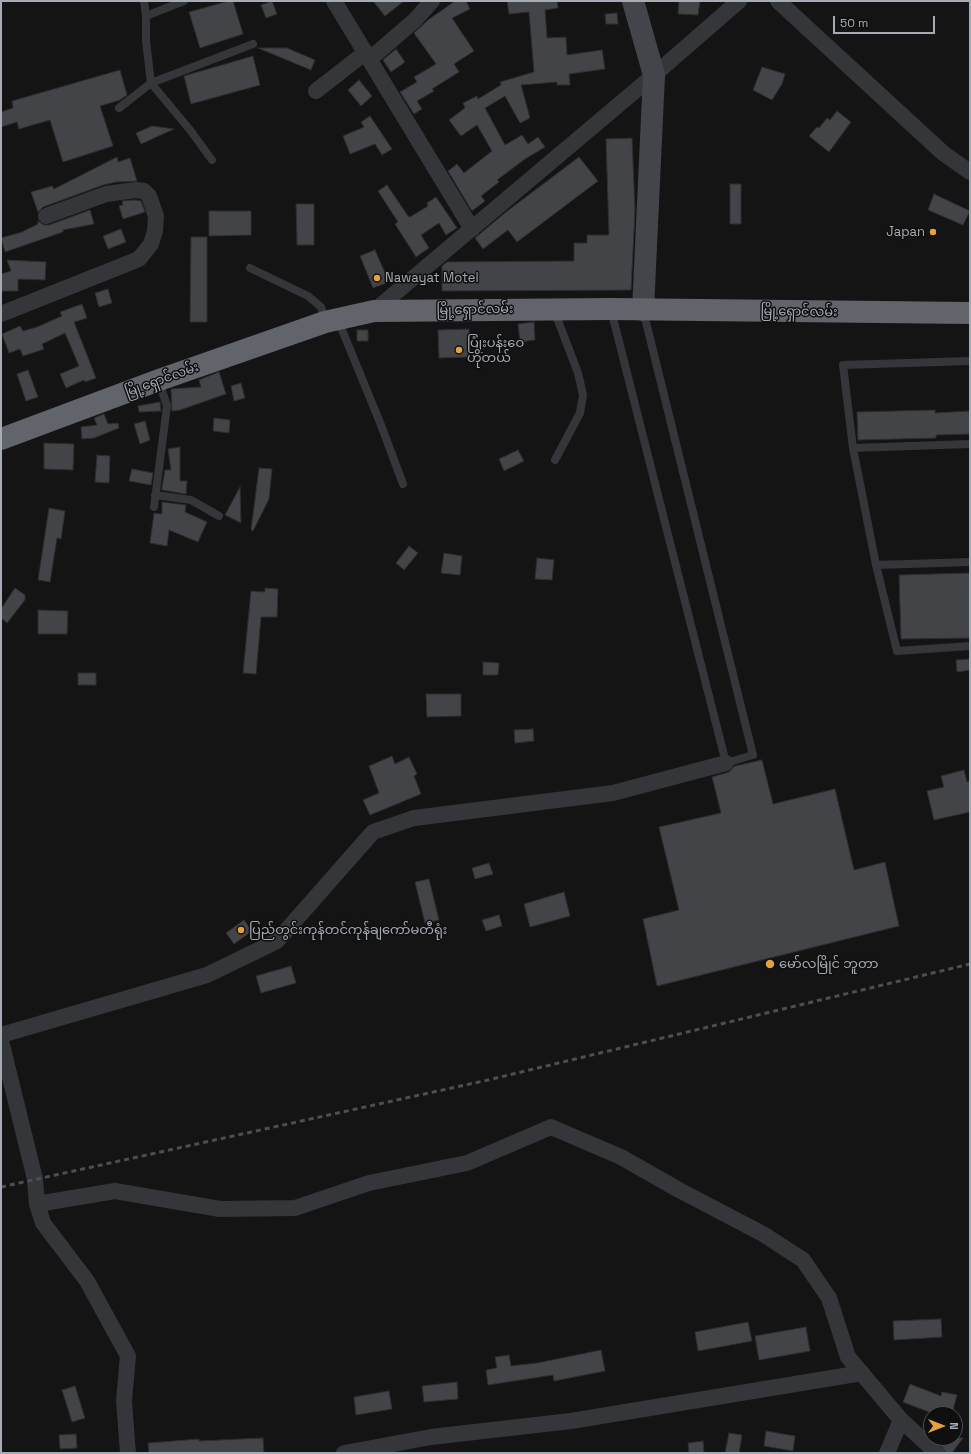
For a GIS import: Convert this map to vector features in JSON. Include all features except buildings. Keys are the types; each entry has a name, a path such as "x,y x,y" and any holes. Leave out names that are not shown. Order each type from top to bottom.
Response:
{"highway":[{"name":"မြို့ရှောင်လမ်း","path":"1,439 159,380 332,320 374,311 611,309 970,313"}],"main road":[{"path":"633,1 654,76 643,310"}],"street":[{"path":"334,1 472,229"},
{"path":"316,91 368,56 415,20 432,1"},
{"path":"374,311 654,76 739,1"},
{"path":"778,1 943,153 970,172"},
{"path":"1,314 139,258 151,244 155,231 156,216 149,196 144,191 136,190 106,194 46,216"},
{"path":"1,1035 207,975 276,941 373,832 414,818 613,793 726,763"},
{"path":"1,1041 35,1179 37,1204 43,1223 87,1281 128,1356 124,1401 128,1453"},
{"path":"37,1204 116,1191 220,1209 295,1208 369,1183 467,1163 551,1127 621,1157 679,1190 763,1234 803,1260 828,1298 848,1357 901,1420 937,1453"},
{"path":"344,1453 431,1437 571,1421 862,1373"},
{"path":"887,1453 901,1420"}],"lane":[{"path":"144,1 146,16 146,42 151,83 190,130 212,160"},
{"path":"146,16 184,1"},
{"path":"119,108 151,83 253,44"},
{"path":"250,268 308,296 321,307 332,320 381,425 403,484"},
{"path":"611,309 726,763 753,755 643,310"},
{"path":"554,310 578,372 583,394 580,413 555,460"},
{"path":"970,361 843,365 853,448 876,564 897,651 970,646"},
{"path":"154,507 166,406 159,380"},
{"path":"853,448 970,444"},
{"path":"155,495 191,500 219,516"},
{"path":"876,564 970,562"}],"railway":[{"path":"1,1187 488,1080 970,964"}],"place":[{"name":"Japan","path":"933,232"},
{"name":"Nawayat Motel","path":"377,278"},
{"name":"ပြုံးပန်းဝေ ဟိုတယ်","path":"459,350"},
{"name":"ပြည်တွင်းကုန်တင်ကုန်ချကော်မတီရုံး","path":"241,930"},
{"name":"မော်လမြိုင် ဘူတာ","path":"770,964"}]}
